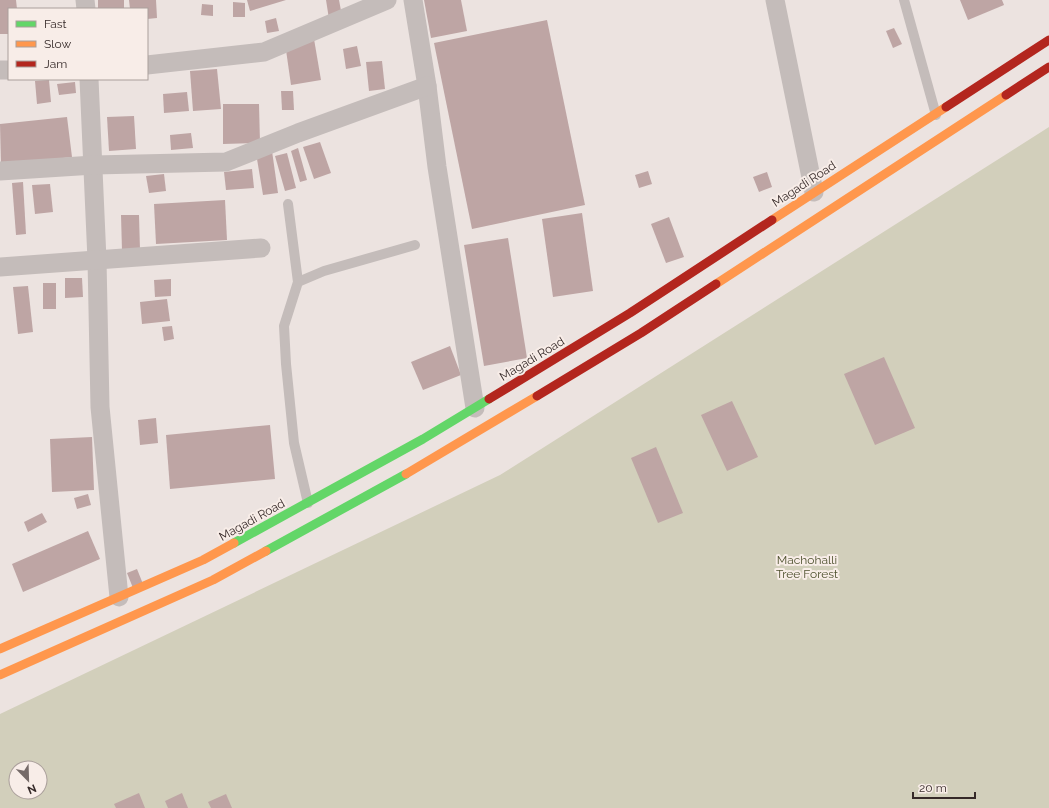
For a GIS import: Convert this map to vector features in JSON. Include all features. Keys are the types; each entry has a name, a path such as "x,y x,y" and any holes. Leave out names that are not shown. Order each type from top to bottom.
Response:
{"main road":[{"name":"Magadi Road","path":"0,649 203,560 423,439 630,313 1049,40"},
{"path":"0,675 213,580 434,459 642,333 1049,67"}],"street":[{"path":"148,65 264,52 387,0"},
{"path":"413,0 427,86 437,166 475,408"},
{"path":"775,0 814,192"},
{"path":"89,80 94,165 100,407 119,597"},
{"path":"0,171 94,165 226,162 285,138 427,86"},
{"path":"0,267 261,248"}],"lane":[{"path":"904,0 936,115"},
{"path":"288,204 298,282 284,326 294,443 308,502"},
{"path":"298,282 324,271 415,245"}],"green space":[{"name":"Machohalli Tree Forest","path":"1049,127 1049,808 0,808 0,714 500,475"}],"building":[{"path":"0,0 16,0 17,8 8,8 8,34 0,34"},
{"path":"98,0 124,0 124,8 98,8"},
{"path":"129,0 156,0 157,18 148,19 148,8 130,8"},
{"path":"247,0 286,0 250,11"},
{"path":"326,0 339,0 342,16 329,19"},
{"path":"424,0 461,0 467,31 431,38"},
{"path":"960,0 1002,0 1004,5 968,20"},
{"path":"233,2 245,3 245,17 233,17"},
{"path":"202,4 213,5 213,16 201,15"},
{"path":"276,18 279,31 267,33 265,21"},
{"path":"547,20 585,205 472,229 434,43"},
{"path":"894,28 902,44 893,48 886,31"},
{"path":"314,39 321,80 291,85 285,43"},
{"path":"357,46 361,66 346,69 343,49"},
{"path":"382,61 385,89 369,91 366,62"},
{"path":"217,69 221,109 193,111 190,71"},
{"path":"49,80 51,102 37,104 35,81"},
{"path":"75,82 76,93 59,95 57,84"},
{"path":"281,91 293,91 294,110 282,110"},
{"path":"187,92 189,111 164,113 163,94"},
{"path":"223,104 259,104 260,143 223,144"},
{"path":"134,116 136,149 109,151 107,117"},
{"path":"67,117 72,157 1,165 0,124"},
{"path":"191,133 193,148 171,150 170,135"},
{"path":"320,142 331,173 314,179 303,147"},
{"path":"298,148 307,180 300,182 291,151"},
{"path":"272,151 278,193 263,195 256,153"},
{"path":"287,153 296,188 285,191 275,156"},
{"path":"252,169 254,188 226,190 224,172"},
{"path":"648,171 652,184 639,188 635,175"},
{"path":"767,172 772,187 759,192 753,177"},
{"path":"164,174 166,191 149,193 146,176"},
{"path":"23,182 26,234 16,235 12,183"},
{"path":"50,184 53,212 35,214 32,185"},
{"path":"225,200 227,240 156,244 154,204"},
{"path":"582,213 593,291 553,297 542,219"},
{"path":"121,215 139,215 140,250 122,251"},
{"path":"669,217 684,257 666,263 651,224"},
{"path":"508,238 527,358 484,366 464,245"},
{"path":"65,278 82,278 83,297 65,298"},
{"path":"171,279 171,296 155,297 154,280"},
{"path":"43,283 56,283 56,309 43,309"},
{"path":"28,286 33,332 18,334 13,287"},
{"path":"167,299 170,321 142,324 140,302"},
{"path":"172,326 174,339 164,341 162,327"},
{"path":"450,346 461,375 423,390 411,362"},
{"path":"884,357 915,428 875,445 844,374"},
{"path":"732,401 758,457 727,471 701,415"},
{"path":"156,418 158,443 140,445 138,420"},
{"path":"270,425 275,479 170,489 166,435"},
{"path":"92,437 94,490 52,492 50,439"},
{"path":"656,447 683,513 658,523 631,458"},
{"path":"88,494 91,505 77,509 74,498"},
{"path":"42,513 47,522 28,532 24,522"},
{"path":"88,531 100,559 23,592 12,564"},
{"path":"137,569 143,584 133,588 127,573"},
{"path":"139,793 145,808 116,808 114,804"},
{"path":"182,793 188,808 168,808 165,801"},
{"path":"226,794 232,808 211,808 208,802"}],"traffic: fast":[{"path":"234,543 423,439 489,399"},
{"path":"266,551 406,474"}],"traffic: slow":[{"path":"716,284 1006,95"},
{"path":"772,220 946,107"},
{"path":"406,474 537,396"},
{"path":"0,649 203,560 234,543"},
{"path":"0,675 213,580 266,551"}],"traffic: jam":[{"path":"946,107 1049,40"},
{"path":"1006,95 1049,67"},
{"path":"489,399 630,313 772,220"},
{"path":"537,396 641,333 716,284"}]}
